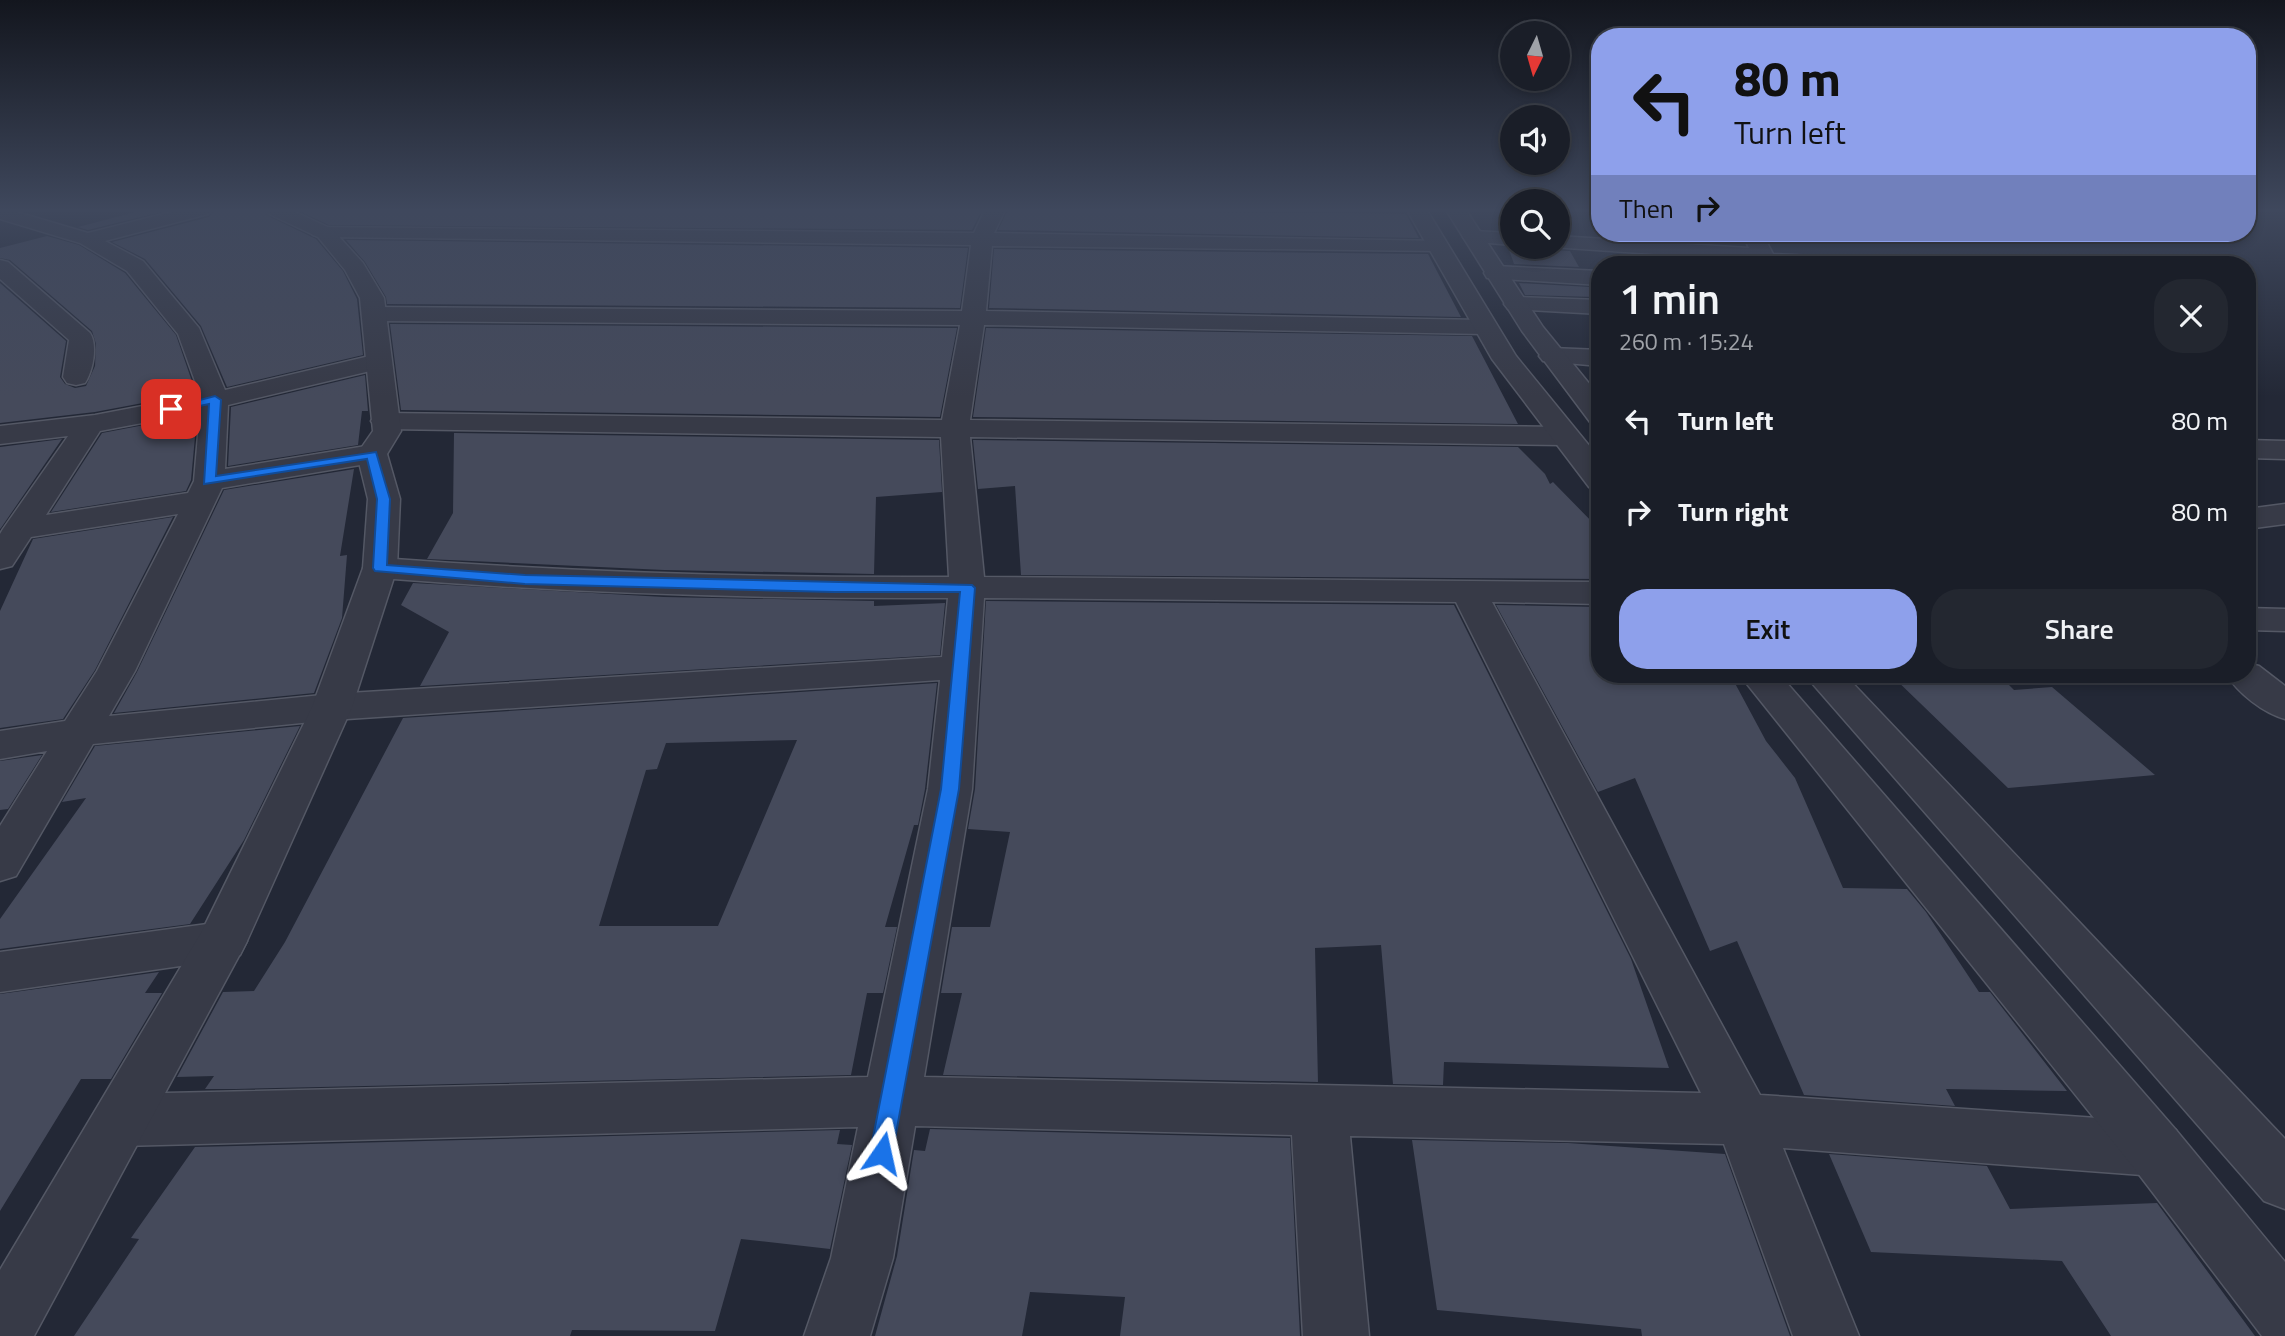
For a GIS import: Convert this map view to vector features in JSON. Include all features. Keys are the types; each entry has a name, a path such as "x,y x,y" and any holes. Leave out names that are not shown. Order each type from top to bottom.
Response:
{"street":[{"path":"6,272 81,338 82,351 76,377"},
{"path":"0,863 116,671 205,491 215,400 190,333 140,272"},
{"path":"0,1332 222,940 332,707 380,568 384,499 378,438 378,362 372,298 357,272"},
{"path":"837,1336 862,1258 950,789 967,588 955,428 981,272"},
{"path":"1452,272 1484,327 1563,436 1591,469"},
{"path":"1495,273 1591,278"},
{"path":"1495,273 1552,356 1591,405"},
{"path":"1516,304 1591,307"},
{"path":"374,314 973,318 1484,327"},
{"path":"1552,356 1591,358"},
{"path":"0,435 90,425 215,400 378,362"},
{"path":"0,559 90,425"},
{"path":"19,529 205,491 378,438 955,428 1563,436"},
{"path":"2256,449 2285,450"},
{"path":"2256,518 2285,514"},
{"path":"380,568 525,579 834,588 1591,593"},
{"path":"1469,593 1743,1119 1826,1336"},
{"path":"2256,619 2285,620"},
{"path":"0,746 79,732 332,707 960,667"},
{"path":"1766,683 2155,1149 2285,1313"},
{"path":"1831,683 2285,1181"},
{"path":"2256,683 2285,706"},
{"path":"0,972 222,940"},
{"path":"121,1120 892,1101 1743,1119 2155,1149"},
{"path":"1319,1111 1336,1336"}],"building":[{"path":"24,272 125,273 176,335 196,393 95,412 0,423 0,283 66,341 60,377 65,384 75,388 86,386 95,366 96,344 92,331"},
{"path":"156,272 344,272 357,299 363,355 227,387 201,326"},
{"path":"371,272 965,272 960,308 387,304 386,297"},
{"path":"992,272 1438,272 1461,317 989,308"},
{"path":"1519,283 1591,289 1591,297 1525,295"},
{"path":"390,324 957,328 940,417 401,410"},
{"path":"986,328 1472,336 1518,424 973,417"},
{"path":"365,375 368,411 362,411 358,445 228,466 231,407"},
{"path":"197,415 191,480 186,491 51,512 102,433"},
{"path":"454,433 939,440 942,492 876,497 874,574 664,570 427,559 453,513"},
{"path":"62,439 1,528 0,529 0,447"},
{"path":"973,440 1518,447 1545,474 1550,484 1553,482 1591,521 1591,579 1021,575 1015,486 978,489"},
{"path":"354,469 340,556 347,555 342,618 314,693 114,713 137,672 224,490"},
{"path":"173,517 95,670 63,719 0,728 0,611 33,539"},
{"path":"413,583 664,597 874,601 874,606 945,603 940,655 420,686 449,632 401,605"},
{"path":"986,601 1454,605 1631,959 1669,1068 1444,1062 1443,1085 1393,1084 1381,945 1315,948 1318,1082 943,1075 962,993 941,993 952,927 990,927 1010,832 968,829 975,789"},
{"path":"1496,605 1591,607 1591,683 1735,683 1766,741 1795,778 1843,888 1907,889 1926,912 1979,992 1990,992 2067,1091 1946,1089 1955,1106 1804,1095 1737,941 1710,951 1635,778 1598,792"},
{"path":"937,683 925,789 918,825 914,825 885,927 897,927 883,993 867,993 851,1075 236,1089 205,1089 214,1076 177,1077 223,992 254,991 285,942 403,718","holes":["797,740 718,926 599,926 646,770 657,769 666,743"]},
{"path":"1899,683 2007,683 2014,690 2052,687 2155,775 2008,788"},
{"path":"300,726 244,840 190,924 0,949 0,919 86,798 62,802 95,746"},
{"path":"42,755 8,809 0,810 0,761"},
{"path":"159,972 145,993 162,993 111,1079 81,1079 0,1211 0,994"},
{"path":"930,1129 1290,1138 1300,1336 1120,1336 1125,1297 1030,1292 1022,1336 875,1336 897,1256 914,1150 925,1151"},
{"path":"840,1130 837,1144 852,1145 830,1249 741,1239 715,1331 572,1330 570,1336 74,1336 139,1239 131,1238 195,1147"},
{"path":"1412,1140 1568,1143 1725,1154 1790,1336 1642,1336 1641,1329 1437,1310"},
{"path":"1829,1154 1987,1166 2010,1209 2157,1203 2255,1336 2111,1336 2062,1261 1871,1252"}],"route":[{"path":"171,409 215,400 209,481 372,454 384,499 380,568 525,579 834,588 967,588 950,789 882,1153"}]}
